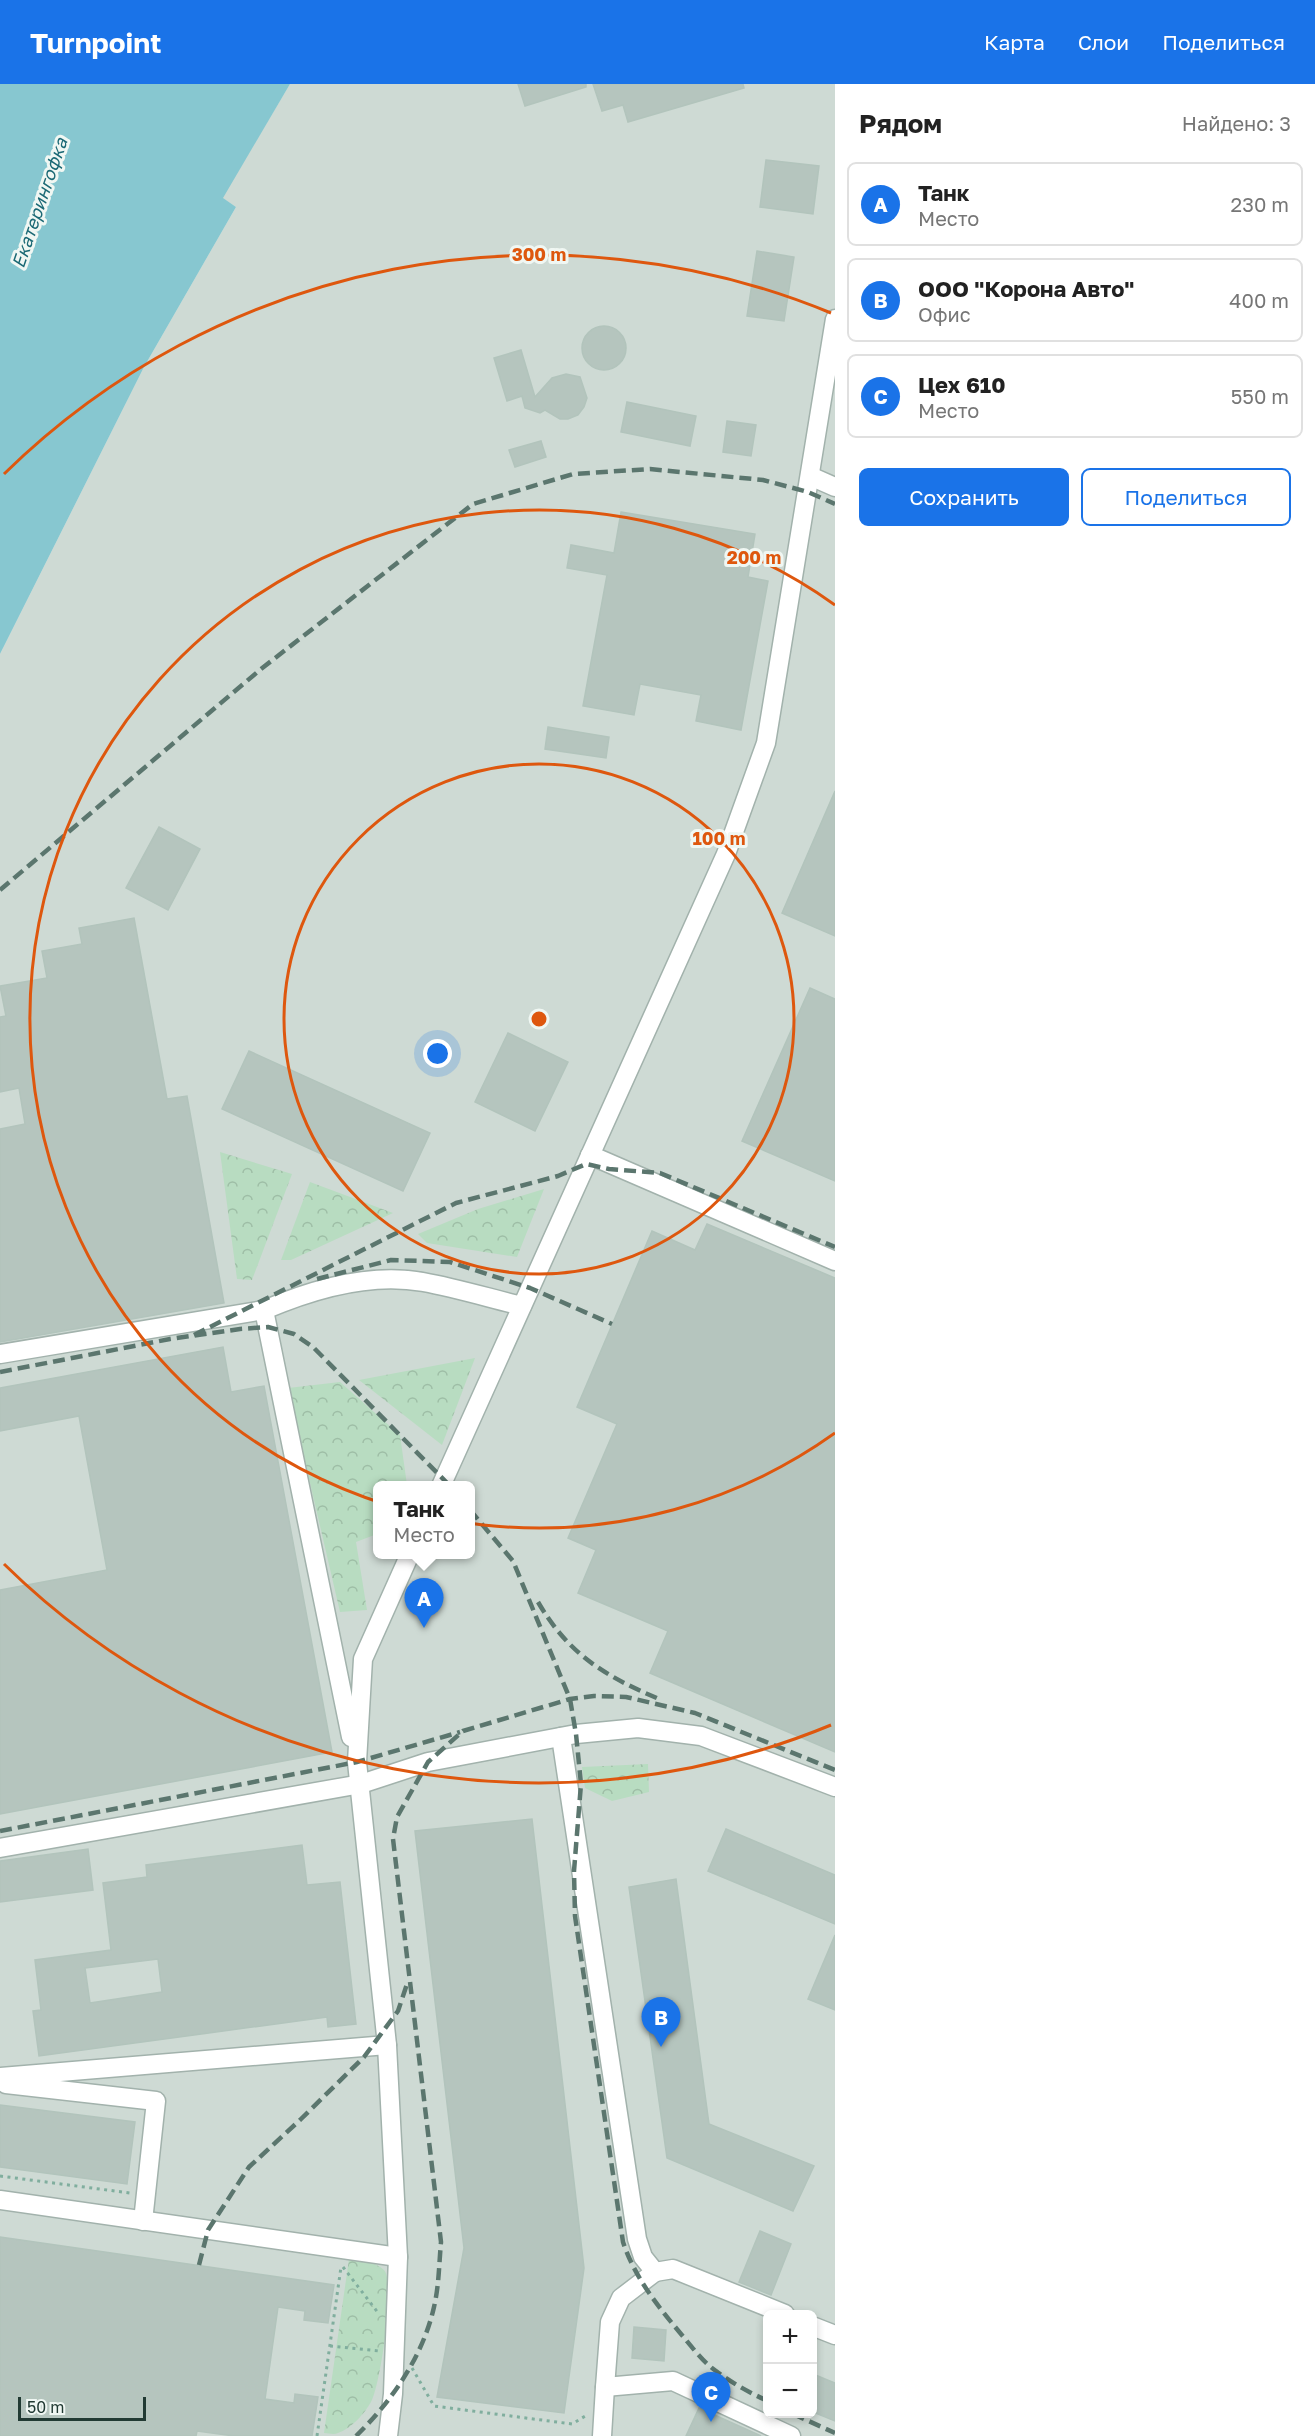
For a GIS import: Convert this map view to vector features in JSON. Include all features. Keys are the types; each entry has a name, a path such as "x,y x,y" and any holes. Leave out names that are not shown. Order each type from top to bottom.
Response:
{"lane":[{"path":"443,1481 726,854 766,743 835,319"},
{"path":"810,476 835,487"},
{"path":"590,1155 835,1261"},
{"path":"0,1354 264,1310 294,1297 351,1283 388,1280 421,1282 522,1306"},
{"path":"264,1310 361,1784 387,2045 398,2257 388,2436"},
{"path":"357,1762 363,1659 408,1559"},
{"path":"0,1848 361,1784 428,1762 561,1737 638,1728 701,1736 835,1787"},
{"path":"561,1737 637,2239 643,2257 655,2272"},
{"path":"0,2077 387,2045"},
{"path":"0,2084 156,2101 143,2221"},
{"path":"0,2200 398,2257"},
{"path":"602,2436 610,2322 621,2298 655,2272 673,2269 775,2310"},
{"path":"817,2328 835,2335"},
{"path":"604,2396 673,2381 791,2436"}],"path":[{"path":"0,2176 147,2195"},
{"path":"317,2436 341,2265 386,2322 394,2346 330,2346"},
{"path":"411,2366 435,2406 572,2424 604,2396"}],"shaded area":[{"path":"290,84 835,84 835,2436 0,2436 0,654 144,367 236,207 222,198"}],"green space":[{"path":"220,1152 292,1174 252,1280 237,1279"},
{"path":"310,1182 393,1213 291,1260 281,1260"},
{"path":"544,1189 517,1257 427,1243 418,1234 478,1209"},
{"path":"475,1358 442,1445 359,1380"},
{"path":"340,1382 400,1435 406,1481 373,1481 373,1536 356,1542 367,1610 340,1612 288,1388"},
{"path":"648,1764 649,1792 612,1801 585,1788 582,1767"},
{"path":"349,2259 372,2263 380,2267 387,2278 388,2313 379,2376 371,2402 357,2420 343,2431 335,2434 324,2433"}],"water":[{"name":"Екатерингофка","path":"0,84 290,84 223,198 236,207 144,367 0,654"}],"building":[{"path":"518,84 586,84 586,87 525,106"},
{"path":"593,84 743,84 744,88 628,122 623,105 602,111"},
{"path":"766,160 819,166 813,214 760,207"},
{"path":"757,251 794,257 784,321 747,316"},
{"path":"604,326 613,327 620,332 625,339 625,357 620,364 613,369 604,370 595,369 588,364 583,357 582,348 583,339 588,332 595,327"},
{"path":"521,350 535,397 552,378 566,374 580,377 587,398 578,415 560,419 545,410 540,413 525,408 522,396 507,401 494,358"},
{"path":"627,402 696,416 690,446 621,432"},
{"path":"727,421 756,425 751,456 723,452"},
{"path":"541,441 546,457 515,467 509,450"},
{"path":"621,512 755,534 748,577 768,581 741,730 696,721 701,695 640,684 634,715 583,706 607,575 567,568 571,545 614,553"},
{"path":"548,727 609,737 606,758 545,749"},
{"path":"835,791 835,936 782,913"},
{"path":"159,827 200,849 168,910 126,888"},
{"path":"134,918 167,1099 187,1096 224,1303 0,1342 0,1129 25,1124 19,1088 0,1092 0,1017 6,1016 0,986 47,978 42,951 82,944 79,928"},
{"path":"810,988 835,999 835,1181 742,1141"},
{"path":"508,1033 568,1062 535,1131 475,1102"},
{"path":"249,1051 430,1133 403,1191 222,1109"},
{"path":"707,1224 835,1278 835,1752 650,1673 668,1631 578,1593 596,1550 568,1538 617,1424 577,1407 652,1231 695,1250"},
{"path":"223,1347 231,1392 264,1386 332,1752 0,1814 0,1590 107,1570 79,1416 0,1431 0,1388"},
{"path":"532,1819 584,2268 564,2413 437,2397 464,2248 415,1831"},
{"path":"726,1829 835,1875 835,1924 708,1871"},
{"path":"302,1845 307,1885 340,1882 356,2024 328,2027 327,2017 39,2056 33,2011 41,2010 35,1960 111,1950 103,1883 147,1877 146,1865","holes":["158,1959 162,1992 90,2003 85,1968"]},
{"path":"88,1849 93,1890 0,1902 0,1861"},
{"path":"676,1879 709,2124 814,2166 793,2211 667,2158 629,1887"},
{"path":"835,1935 835,2010 808,1999"},
{"path":"0,2105 135,2122 127,2184 0,2167"},
{"path":"760,2231 791,2244 771,2295 739,2282"},
{"path":"0,2237 334,2285 328,2323 304,2320 305,2311 278,2307 265,2399 294,2403 295,2394 318,2397 312,2436 234,2436 197,2431 196,2436 0,2436"},
{"path":"634,2327 666,2330 664,2361 632,2358"},
{"path":"817,2376 835,2383 835,2421 817,2414"},
{"path":"699,2408 761,2436 686,2436"}],"railway":[{"path":"0,890 261,669 473,504 573,474 650,469 763,480 808,492 835,504"},
{"path":"194,1335 456,1203 558,1176 586,1164 609,1169 660,1173 835,1247"},
{"path":"317,1279 391,1260 450,1262 530,1288 612,1324"},
{"path":"0,1372 170,1339 268,1327 294,1334 313,1347 445,1481"},
{"path":"475,1516 513,1561 570,1699 581,1784 574,1871 575,1916 623,2242 648,2291 698,2354 728,2380 763,2398"},
{"path":"538,1602 562,1636 590,1662 622,1682 659,1699"},
{"path":"356,2436 394,2393 414,2360 429,2325 438,2283 441,2242 393,1839 397,1817 428,1762 463,1731 570,1699 594,1696 626,1697 695,1713 835,1770"},
{"path":"0,1831 357,1762 460,1732"},
{"path":"199,2265 208,2230 249,2167 364,2057 398,2011 408,1981"},
{"path":"802,2418 835,2433"}],"place":[{"name":"Танк","path":"424,1628"},
{"name":"ООО \"Корона Авто\"","path":"661,2047"},
{"name":"Цех 610","path":"711,2422"}]}
